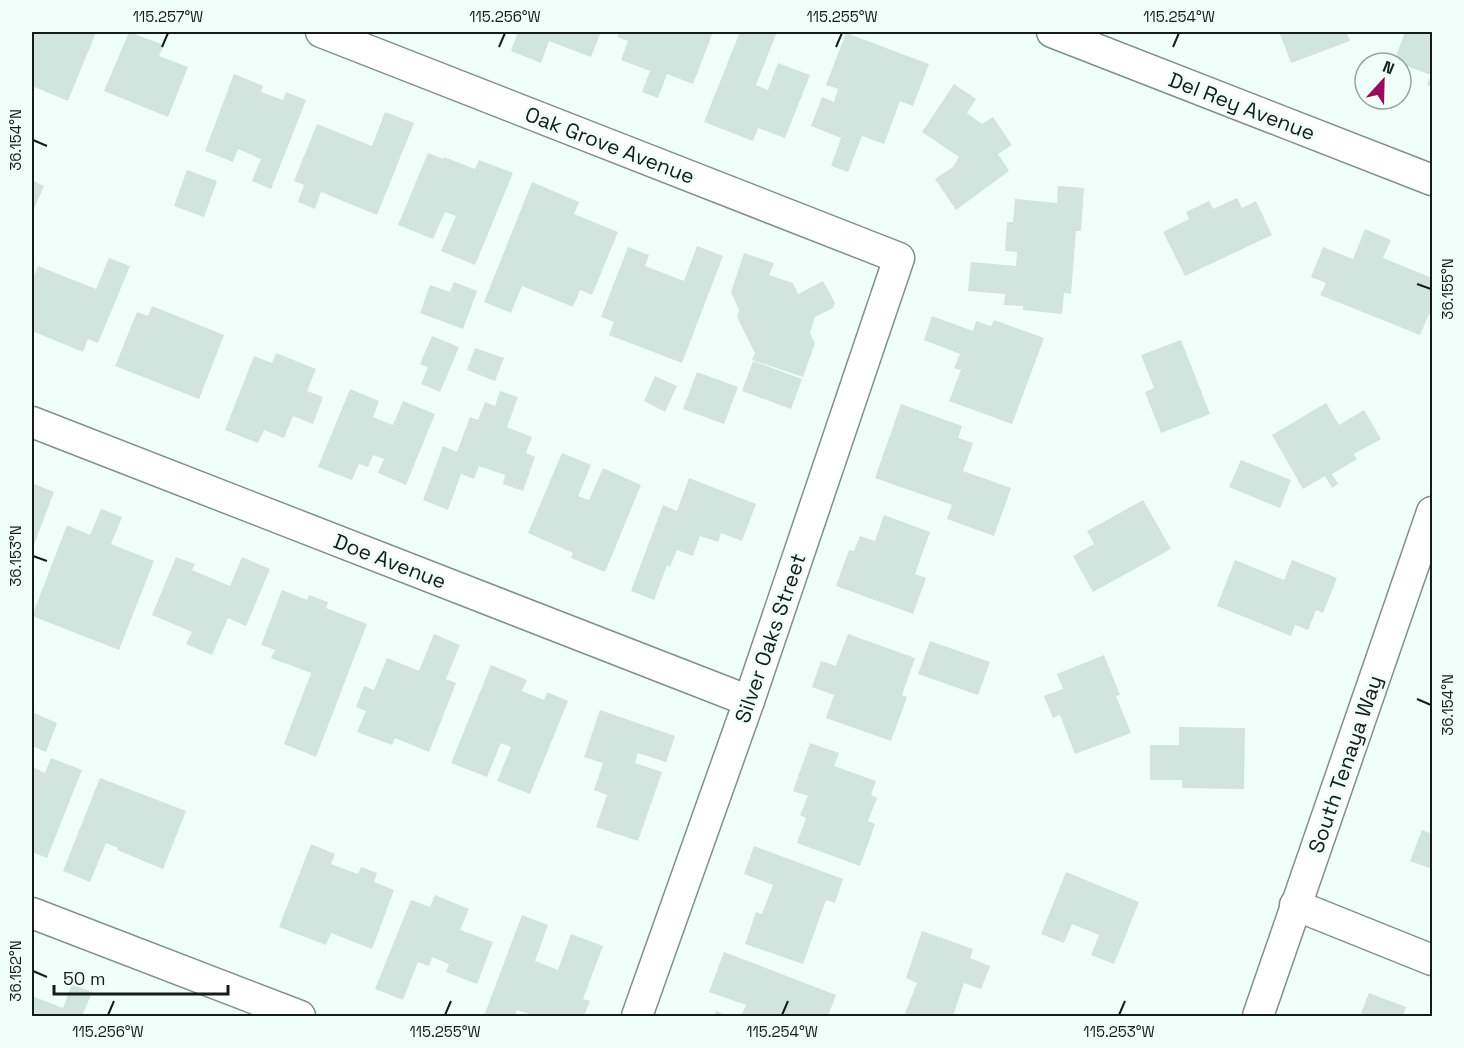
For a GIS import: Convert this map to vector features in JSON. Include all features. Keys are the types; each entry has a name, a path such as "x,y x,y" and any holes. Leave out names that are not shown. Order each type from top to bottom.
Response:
{"street":[{"name":"Oak Grove Avenue","path":"321,32 899,258"},
{"name":"Del Rey Avenue","path":"1052,32 1432,180"},
{"name":"Silver Oaks Street","path":"637,1017 749,701 899,258"},
{"name":"Doe Avenue","path":"32,422 749,701"},
{"name":"South Tenaya Way","path":"1258,1017 1432,512"},
{"path":"1295,905 1432,960"},
{"path":"32,913 300,1017"}],"building":[{"path":"32,32 96,32 68,101 32,86"},
{"path":"129,32 164,45 159,56 188,67 168,117 104,91"},
{"path":"518,32 601,32 591,57 549,41 541,63 511,51"},
{"path":"620,32 713,32 693,84 667,74 658,98 642,92 650,71 621,60 628,41 617,37"},
{"path":"733,32 777,32 756,85 768,90 778,63 810,75 785,138 758,128 753,141 704,122 739,34"},
{"path":"1286,32 1346,32 1350,41 1291,63 1280,34"},
{"path":"1405,32 1432,32 1432,87 1427,85 1431,75 1413,68 1413,51 1398,51"},
{"path":"846,33 929,64 913,106 900,101 884,144 862,136 848,172 831,166 841,138 811,126 822,97 834,102 838,89 826,85"},
{"path":"234,74 263,86 261,92 283,100 286,92 306,100 271,189 252,181 261,159 238,149 233,162 205,151"},
{"path":"954,84 976,99 967,113 982,124 993,117 1012,145 998,154 1009,171 956,210 935,179 953,167 959,157 922,132"},
{"path":"385,112 414,123 377,215 321,192 315,209 298,202 304,185 294,181 317,124 372,146"},
{"path":"428,153 475,169 479,160 513,173 475,265 441,251 456,216 445,212 433,239 398,225"},
{"path":"187,170 217,181 204,217 174,206"},
{"path":"32,180 44,186 33,211 32,210"},
{"path":"532,182 579,202 574,214 618,232 592,295 580,290 573,307 522,286 511,313 484,302"},
{"path":"1058,186 1084,188 1081,231 1076,231 1071,294 1064,293 1062,314 1023,310 1023,306 1004,305 1005,294 968,291 971,262 1016,266 1017,252 1005,251 1007,222 1013,222 1015,199 1057,203"},
{"path":"1237,198 1242,208 1256,201 1272,235 1185,276 1163,232 1189,219 1186,212 1209,201 1213,209"},
{"path":"1365,229 1391,240 1383,258 1432,278 1432,315 1429,314 1420,335 1320,295 1326,283 1311,277 1323,247 1353,259"},
{"path":"697,246 723,256 682,363 609,335 614,322 601,317 628,247 649,255 645,266 684,281"},
{"path":"744,253 774,263 769,275 793,283 798,294 823,281 835,303 833,308 815,317 810,333 815,343 803,377 752,360 755,353 737,317 739,310 731,292"},
{"path":"109,258 130,266 98,343 88,339 83,352 32,331 32,281 38,266 96,289"},
{"path":"454,282 477,291 463,329 420,313 430,285 450,292"},
{"path":"152,306 224,335 199,399 115,366 137,312 148,316"},
{"path":"932,316 973,331 976,321 991,326 994,320 1044,338 1012,424 949,401 961,370 954,368 960,354 924,340"},
{"path":"432,336 459,347 440,392 421,384 428,367 420,364"},
{"path":"1181,340 1210,414 1161,433 1145,392 1154,388 1141,355"},
{"path":"475,348 504,358 495,381 467,370"},
{"path":"276,353 316,369 307,391 323,397 313,424 293,416 284,438 264,430 258,443 225,430 254,356 272,363"},
{"path":"753,361 802,379 791,409 742,391"},
{"path":"697,372 738,387 724,424 683,409"},
{"path":"655,376 677,386 665,412 644,401"},
{"path":"350,389 379,401 373,417 393,425 403,401 435,414 406,485 378,473 384,459 373,455 368,467 359,464 352,480 318,467"},
{"path":"500,391 518,397 507,427 532,437 526,453 535,457 523,491 503,484 505,475 479,466 474,479 461,474 448,510 423,500 443,446 457,452 470,417 478,420 485,402 495,406"},
{"path":"1326,403 1339,425 1364,410 1381,439 1354,454 1357,459 1332,474 1338,484 1332,488 1325,476 1303,489 1272,435"},
{"path":"901,404 962,426 958,438 973,443 963,471 1011,488 994,536 947,519 952,505 875,478"},
{"path":"562,453 591,465 578,496 589,500 603,468 641,485 605,572 571,558 573,553 528,533"},
{"path":"1241,460 1291,480 1280,508 1229,487"},
{"path":"689,478 756,504 742,541 721,533 718,542 700,536 693,556 677,550 670,567 667,565 654,600 631,591 663,505 677,511"},
{"path":"32,483 54,492 32,550"},
{"path":"1143,500 1171,549 1093,592 1073,556 1094,544 1087,531"},
{"path":"101,509 122,517 111,544 154,561 119,650 32,616 67,525 90,535"},
{"path":"884,515 930,532 915,574 926,578 913,614 836,586 849,550 854,551 860,536 875,541"},
{"path":"176,557 195,564 192,570 230,586 242,557 270,569 246,626 228,618 212,655 186,644 192,632 152,615"},
{"path":"1235,560 1284,580 1292,560 1337,578 1323,613 1316,610 1308,630 1295,625 1291,636 1217,606"},
{"path":"282,590 307,600 309,595 328,602 326,608 367,624 316,757 284,744 311,673 271,658 275,650 261,645"},
{"path":"434,634 460,645 446,679 456,683 429,752 395,738 392,745 357,732 366,711 356,707 364,686 374,690 387,658 419,671"},
{"path":"848,634 915,658 902,695 907,697 891,741 826,718 834,695 812,687 821,661 836,666"},
{"path":"930,641 990,662 978,695 918,674"},
{"path":"1104,655 1120,695 1116,696 1131,733 1075,754 1060,715 1053,718 1044,696 1063,689 1057,674"},
{"path":"491,665 527,680 522,691 544,700 547,692 568,701 530,794 497,781 511,747 501,743 487,777 451,763"},
{"path":"600,710 675,736 666,762 638,753 635,763 662,772 638,841 596,827 607,795 594,790 603,763 584,757"},
{"path":"32,712 57,723 46,752 32,746"},
{"path":"1179,727 1245,728 1244,789 1182,788 1182,780 1150,780 1150,745 1179,745"},
{"path":"810,743 839,753 834,766 876,781 871,795 877,798 868,821 875,824 860,866 797,843 806,818 800,815 808,796 793,791"},
{"path":"51,758 82,770 47,858 32,852 32,767 45,773"},
{"path":"100,778 186,811 163,869 117,850 118,848 106,843 90,882 63,871"},
{"path":"1422,830 1432,834 1432,869 1410,861"},
{"path":"311,844 335,854 331,864 358,874 361,867 377,873 374,882 394,890 372,949 331,933 326,945 279,927"},
{"path":"754,846 843,879 835,903 826,900 803,964 745,944 756,912 762,914 773,885 744,874"},
{"path":"1066,872 1139,902 1114,964 1091,955 1099,935 1072,924 1064,943 1041,934"},
{"path":"435,895 469,909 460,930 493,942 477,984 446,972 449,964 432,957 429,966 418,962 403,1000 375,989 411,900 430,907"},
{"path":"522,915 548,925 535,961 558,970 571,934 603,946 583,999 590,1001 584,1016 535,1016 517,1010 515,1016 484,1016"},
{"path":"922,931 973,949 970,958 990,966 981,989 964,983 953,1016 904,1016 917,983 906,978"},
{"path":"724,952 836,995 828,1016 741,1016 746,1005 709,992"},
{"path":"72,984 92,992 82,1016 32,1016 32,996 63,1008"},
{"path":"1369,993 1406,1007 1403,1016 1360,1016"},
{"path":"716,1011 728,1016 714,1016"}]}
